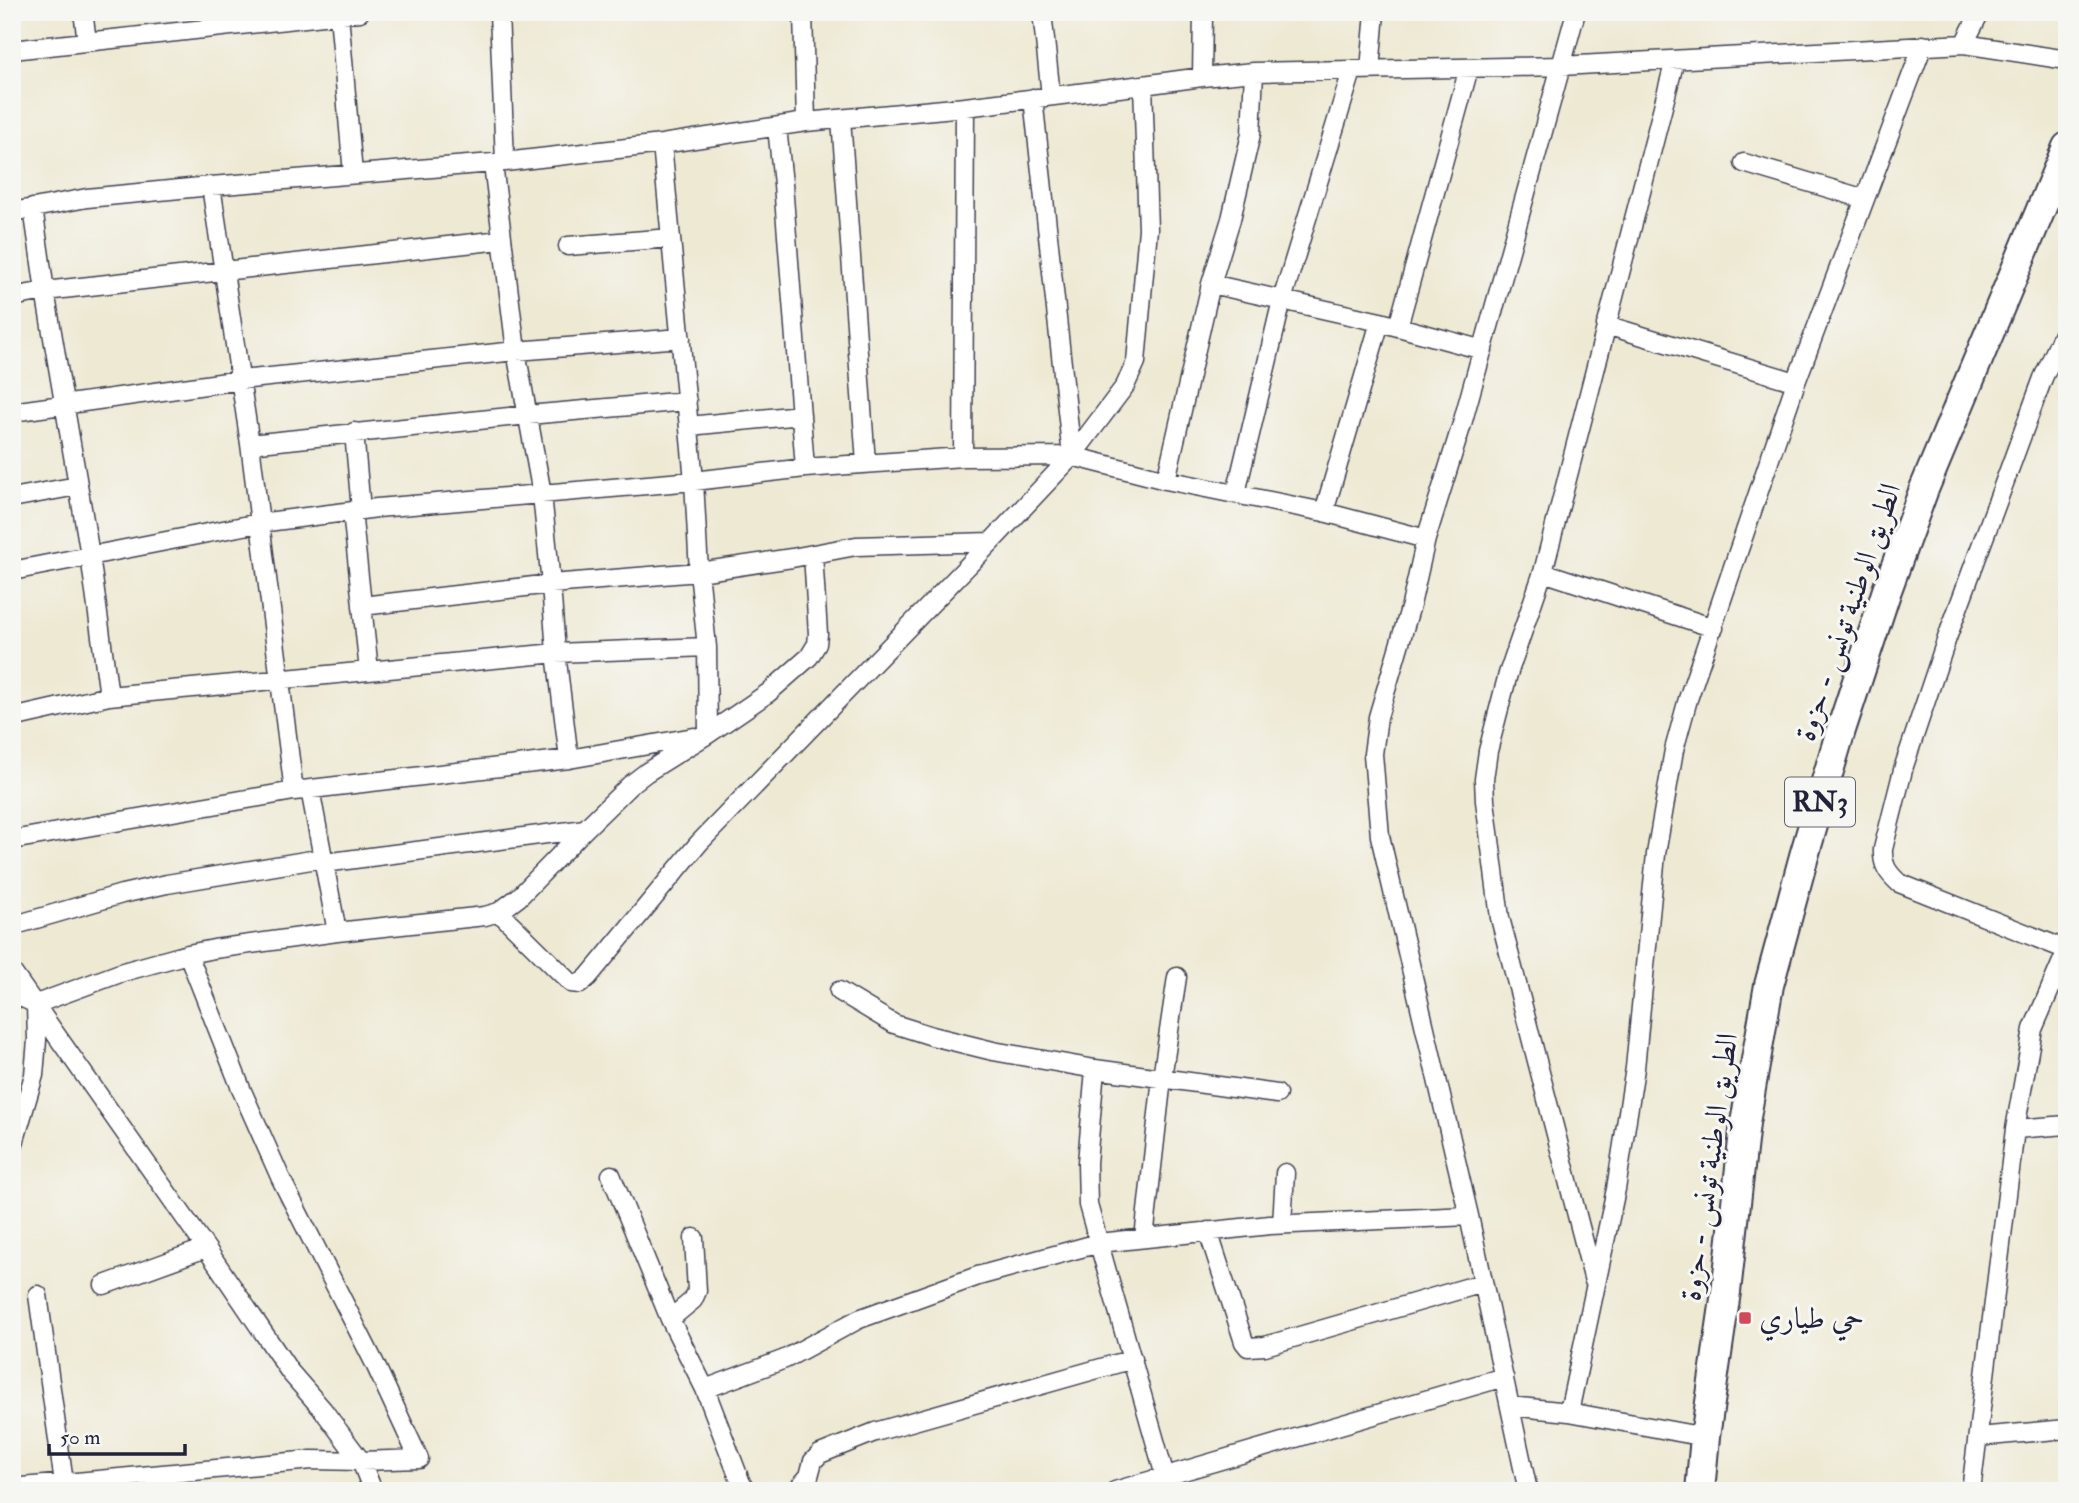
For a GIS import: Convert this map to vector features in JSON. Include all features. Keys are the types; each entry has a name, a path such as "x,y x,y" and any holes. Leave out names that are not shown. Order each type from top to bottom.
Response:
{"main road":[{"name":"الطريق الوطنية تونس - حزوة","path":"1700,1491 1704,1437 1726,1292 1745,1124 1769,985 1804,856 1886,590 1924,489 2067,147"}],"street":[{"path":"83,12 88,41"},
{"path":"12,50 360,12"},
{"path":"499,12 502,240 516,351 542,494 556,653 569,760"},
{"path":"803,12 806,122"},
{"path":"1042,12 1042,97 1072,456"},
{"path":"1202,77 1203,12"},
{"path":"1236,493 1282,300 1361,70 1375,12"},
{"path":"1528,1491 1469,1216 1380,835 1373,754 1378,716 1411,605 1426,539 1483,350 1576,12"},
{"path":"1964,44 1980,12"},
{"path":"339,14 353,174"},
{"path":"12,212 87,198 499,163 662,144 806,122 965,107 1254,72 1560,66 1964,44 2065,55"},
{"path":"1569,1412 1616,1189 1635,1068 1656,855 1674,750 1688,699 1797,382 1923,46"},
{"path":"1595,1287 1500,918 1484,779 1491,738 1508,674 1543,572 1675,60"},
{"path":"1398,327 1469,68"},
{"path":"1166,480 1211,284 1231,219 1251,134 1254,72"},
{"path":"499,912 571,983 580,984 699,843 1072,456 1125,386 1136,362 1148,229 1143,85"},
{"path":"963,457 965,107"},
{"path":"841,119 866,463"},
{"path":"777,127 806,468"},
{"path":"662,144 707,647 708,734"},
{"path":"1744,163 1865,199"},
{"path":"211,186 241,380 281,679 302,790 323,861 337,932"},
{"path":"33,208 90,555 109,696"},
{"path":"568,246 671,238"},
{"path":"12,297 225,270 502,240"},
{"path":"1211,284 1380,322 1483,350"},
{"path":"1324,512 1380,322"},
{"path":"1606,325 1797,382"},
{"path":"1971,1491 2015,1129 2033,1029 2063,969 2067,950 1899,883 1886,870 1883,849 1904,766 1947,638 2043,378 2067,325"},
{"path":"12,412 241,380 516,351 681,338"},
{"path":"250,444 687,401"},
{"path":"689,426 801,415"},
{"path":"354,432 356,511 369,671"},
{"path":"12,571 259,523 356,511 694,481 806,468 963,457 1072,456 1166,480 1324,512 1426,539"},
{"path":"12,498 77,486"},
{"path":"362,606 551,584 699,572 856,546 991,542"},
{"path":"12,993 36,1004 124,972 188,954 499,912 519,897 630,785 768,693 809,657 817,644 813,554"},
{"path":"1543,572 1714,628"},
{"path":"12,718 109,696 556,653 707,647"},
{"path":"12,840 302,790 569,760 708,734"},
{"path":"12,926 122,894 167,884 323,861 585,830"},
{"path":"19,1489 312,1460 419,1460 368,1350 281,1179 242,1091 188,954"},
{"path":"12,972 206,1248 290,1373 323,1410 361,1461 373,1491"},
{"path":"1144,1238 1162,1078 1177,977"},
{"path":"839,991 894,1024 993,1051 1094,1069 1277,1094"},
{"path":"12,1150 34,1075 36,1004"},
{"path":"1094,1069 1087,1163 1088,1205 1165,1476"},
{"path":"2015,1129 2067,1125"},
{"path":"1282,1224 1285,1174"},
{"path":"611,1175 670,1319 705,1389 746,1491"},
{"path":"705,1389 785,1359 859,1319 978,1276 1099,1243 1282,1224 1469,1216"},
{"path":"1208,1231 1248,1348 1265,1346 1483,1283"},
{"path":"670,1319 693,1300 697,1291 694,1238"},
{"path":"104,1285 206,1248"},
{"path":"38,1295 64,1483"},
{"path":"796,1491 809,1476 813,1461 820,1454 875,1432 1133,1359"},
{"path":"1115,1491 1504,1377"},
{"path":"1510,1406 1569,1412 1704,1437"},
{"path":"1978,1437 2067,1429"}],"place":[{"name":"حي طياري","path":"1745,1318"}]}
